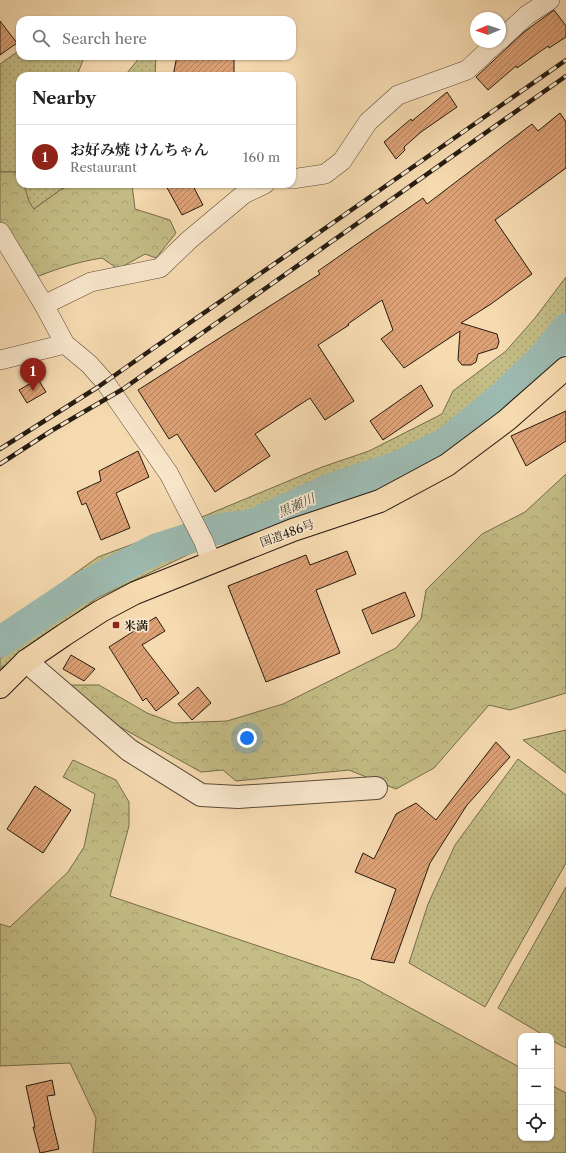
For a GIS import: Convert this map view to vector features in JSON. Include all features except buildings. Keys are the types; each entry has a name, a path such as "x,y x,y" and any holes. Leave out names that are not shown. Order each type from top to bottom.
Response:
{"highway":[{"name":"国道486号","path":"1,685 26,662 101,611 136,593 293,530 380,501 446,465 507,420 566,368"}],"street":[{"path":"506,34 527,15 550,0"},
{"path":"296,178 325,174 342,161 368,122 398,95 467,70 491,48"},
{"path":"44,305 90,282 160,268 189,240 244,194 257,188"},
{"path":"0,232 44,305 65,344 89,364 105,382 169,474 204,542 211,562"},
{"path":"0,360 65,344"},
{"path":"26,662 129,750 200,795 238,797 376,788"}],"green space":[{"path":"16,53 16,60 83,60 78,72 16,72 16,172 0,172 0,64"},
{"path":"138,60 156,60 155,72 128,72"},
{"path":"0,172 16,172 16,188 25,188 34,209 64,188 132,188 135,209 170,220 176,233 156,258 145,254 118,269 102,258 65,267 29,280 0,232"},
{"path":"24,188 64,188 34,209 28,202"},
{"path":"566,277 566,340 508,398 445,449 353,494 219,540 97,598 0,669 0,627 98,557 173,529 322,467 369,451 442,414 453,391 506,351 535,318"},
{"path":"566,474 566,693 510,710 489,705 434,768 396,789 349,770 236,781 223,770 201,772 113,723 64,685 99,685 147,713 174,723 227,721 283,704 396,648 421,619 426,590 482,534 525,512"},
{"path":"566,730 566,773 523,740"},
{"path":"518,759 566,795 566,863 485,1007 409,963 428,904 455,845"},
{"path":"73,760 116,780 129,802 129,826 110,896 359,980 518,1066 518,1141 554,1141 554,1087 566,1093 566,1153 93,1153 96,1118 70,1063 0,1066 0,924 10,927 68,872 84,847 95,794 63,777"},
{"path":"566,887 566,1048 554,1042 554,1033 540,1033 498,1008"}],"waterway":[{"name":"黒瀬川","path":"0,642 76,591 156,549 219,529 251,525 330,489 399,466 446,443 501,398 542,359 566,329"}],"railway":[{"path":"0,449 98,387 566,60"},
{"path":"0,464 51,431 123,389 566,76"}],"place":[{"name":"お好み焼 けんちゃん","path":"33,391"},
{"name":"米満","path":"116,625"}]}
